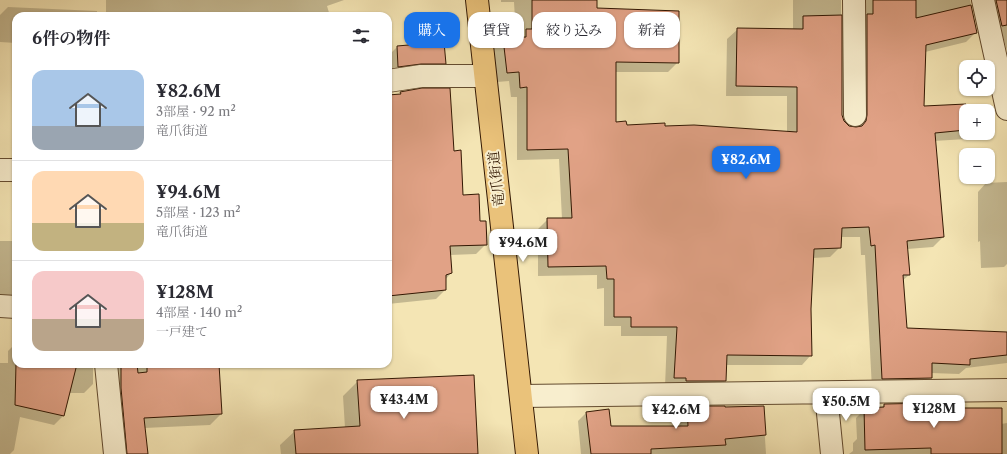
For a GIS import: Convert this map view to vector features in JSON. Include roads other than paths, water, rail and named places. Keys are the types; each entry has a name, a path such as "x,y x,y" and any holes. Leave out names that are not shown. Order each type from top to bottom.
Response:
{"main road":[{"name":"竜爪街道","path":"477,0 526,454"}],"street":[{"path":"854,0 855,115"},
{"path":"983,0 1007,109"},
{"path":"392,80 421,76 485,76"},
{"path":"0,170 12,170"},
{"path":"0,306 12,307"},
{"path":"106,368 115,454"},
{"path":"520,396 1007,390"},
{"path":"826,392 832,454"}]}
